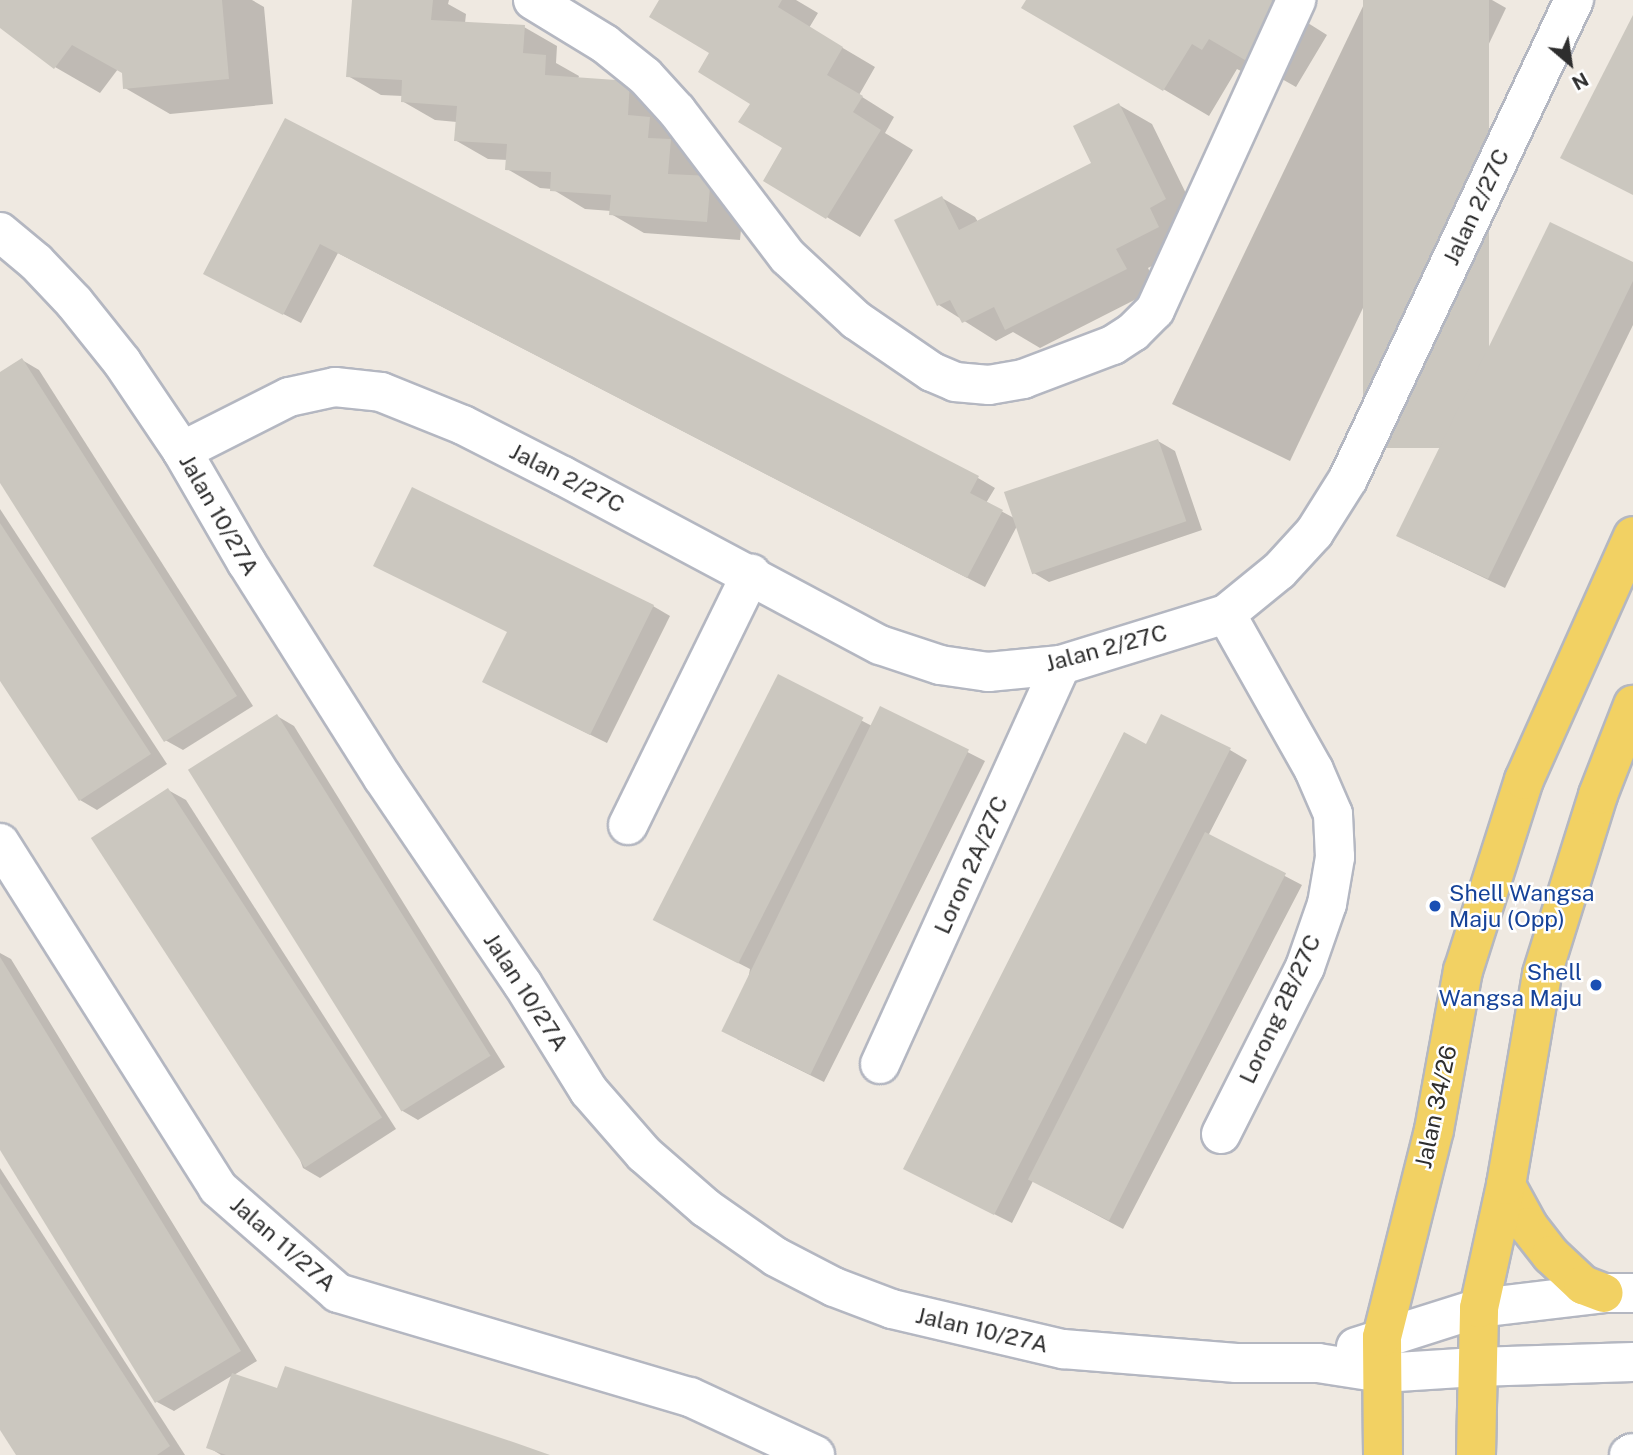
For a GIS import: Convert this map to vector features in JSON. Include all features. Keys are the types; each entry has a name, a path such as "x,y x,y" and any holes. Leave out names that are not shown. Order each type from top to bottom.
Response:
{"main road":[{"name":"Jalan 34/26","path":"1383,1455 1382,1355 1434,1130 1462,971 1524,779 1633,536"},
{"path":"1476,1455 1479,1308 1506,1185 1542,974 1598,795 1633,705"},
{"path":"1506,1185 1529,1227 1550,1255 1583,1285 1618,1293"}],"street":[{"path":"533,0 605,44 645,76 677,111 788,257 856,320 932,372 955,383 989,385 1023,379 1113,345 1133,332 1155,310 1296,0"},
{"name":"Jalan 2/27C","path":"182,450 289,397 335,387 382,392 463,425 751,574 880,645 940,665 988,671 1061,665 1226,614 1279,571 1314,533 1348,479 1574,0"},
{"name":"Jalan 10/27A","path":"0,232 36,262 74,302 122,362 182,450 247,563 383,778 522,984 589,1091 644,1154 706,1208 776,1256 834,1287 892,1309 1063,1349 1236,1363 1318,1363 1382,1355"},
{"path":"628,825 751,574"},
{"name":"Lorong 2B/27C","path":"1220,1134 1305,967 1326,904 1335,857 1333,814 1314,770 1226,614"},
{"name":"Loron 2A/27C","path":"880,1065 1061,665"},
{"name":"Jalan 11/27A","path":"0,843 218,1188 338,1293 690,1397 815,1455"},
{"path":"1382,1355 1479,1308 1618,1293"},
{"path":"1382,1355 1476,1367 1633,1362"}],"building":[{"path":"0,0 222,0 229,79 123,89 122,73 72,45 54,69 0,28"},
{"path":"352,0 433,0 431,20 525,25 523,53 546,55 545,75 630,81 628,115 650,117 648,138 671,139 668,174 711,176 707,222 609,215 611,195 550,191 551,172 505,170 507,144 454,141 457,106 401,102 402,80 346,77"},
{"path":"659,0 782,0 778,7 843,47 827,75 863,96 853,112 881,130 826,219 763,181 782,148 738,122 750,104 698,72 709,53 649,17"},
{"path":"1026,0 1271,0 1283,7 1250,63 1209,39 1202,50 1192,44 1163,91 1021,8"},
{"path":"1363,0 1489,0 1489,448 1363,448"},
{"path":"1633,15 1633,195 1560,158"},
{"path":"1119,103 1166,199 1150,208 1159,227 1116,249 1127,269 1005,330 994,307 962,323 950,300 937,306 894,220 942,196 959,230 1091,163 1073,126"},
{"path":"285,118 979,476 970,493 1003,510 967,578 320,244 283,315 203,274"},
{"path":"1550,222 1633,262 1633,281 1488,579 1396,536"},
{"path":"22,358 237,696 164,742 0,483 0,372"},
{"path":"1158,439 1186,521 1032,574 1004,492"},
{"path":"412,487 654,605 590,735 482,682 507,632 373,566"},
{"path":"0,523 151,754 79,801 0,681"},
{"path":"778,674 864,718 738,964 653,920"},
{"path":"880,706 969,749 810,1075 721,1031"},
{"path":"277,714 491,1056 402,1111 188,770"},
{"path":"1161,714 1231,748 994,1215 903,1169 1124,732 1146,744"},
{"path":"168,788 382,1118 305,1168 91,838"},
{"path":"1205,832 1286,873 1109,1221 1028,1179"},
{"path":"0,957 241,1351 155,1403 0,1150"},
{"path":"0,1183 170,1446 157,1455 16,1455 0,1430"},
{"path":"285,1366 550,1455 226,1455 206,1448 232,1373 277,1388"}],"place":[{"name":"Shell Wangsa Maju (Opp)","path":"1435,906"},
{"name":"Shell Wangsa Maju","path":"1596,985"}]}
